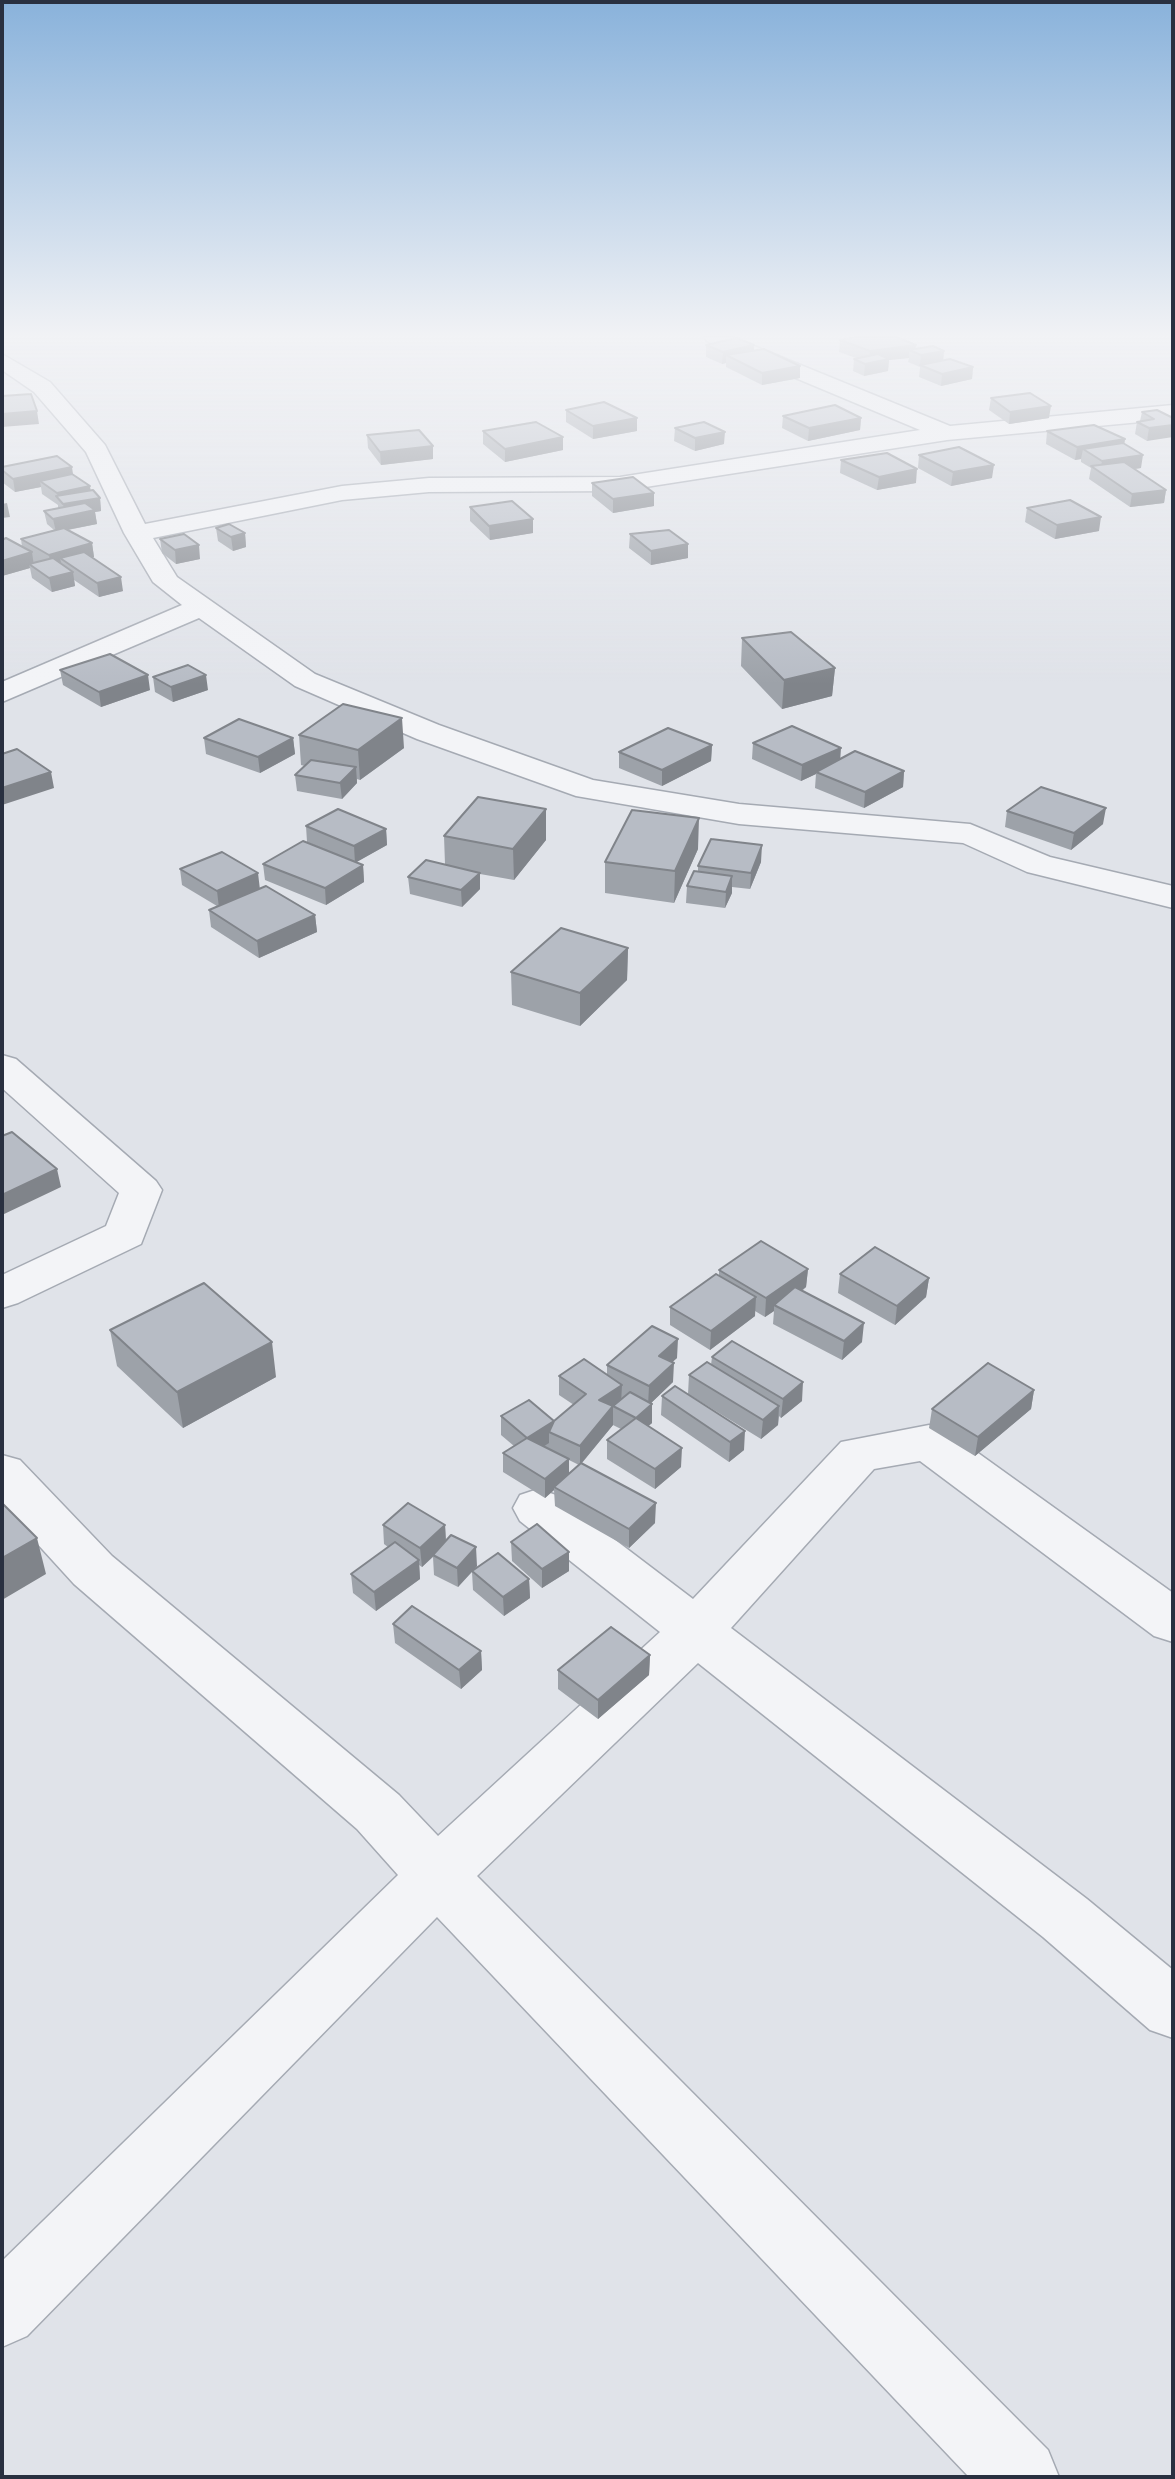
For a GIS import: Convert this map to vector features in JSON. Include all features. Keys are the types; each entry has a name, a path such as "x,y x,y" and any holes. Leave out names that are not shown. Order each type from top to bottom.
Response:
{"street":[{"path":"98,453 137,533 167,582 305,680 428,732 587,789 739,814 970,834 1039,865 1173,897"},
{"path":"137,533 342,493 429,485 620,484 821,453"},
{"path":"2,693 29,684 201,607"},
{"path":"2,1067 141,1190 125,1234 2,1293"},
{"path":"2,2311 437,1876 696,1631 859,1454 929,1442 1173,1621"},
{"path":"2,1473 93,1570 378,1812 1021,2477"},
{"path":"538,1508 1065,1918 1173,2009"}],"building":[{"path":"887,453 917,469 879,477 841,460"},
{"path":"970,453 994,465 953,472 919,455"},
{"path":"1089,453 1143,455 1102,461"},
{"path":"57,456 72,467 13,479 2,470 2,467"},
{"path":"1124,462 1166,490 1132,494 1091,466"},
{"path":"72,474 90,486 57,493 40,481"},
{"path":"633,477 654,493 613,499 592,483"},
{"path":"93,490 100,498 63,504 56,496"},
{"path":"1070,500 1101,517 1057,525 1027,508"},
{"path":"512,501 533,519 489,526 470,507"},
{"path":"85,503 95,510 53,519 44,511"},
{"path":"229,524 245,533 231,537 216,528"},
{"path":"64,528 92,543 49,555 21,539"},
{"path":"669,530 688,544 651,551 630,534"},
{"path":"184,534 199,545 175,550 160,539"},
{"path":"6,538 32,552 2,561 2,540"},
{"path":"84,552 121,577 97,583 60,558"},
{"path":"53,558 73,572 49,578 29,564"},
{"path":"791,632 835,668 784,680 742,638"},
{"path":"110,654 148,675 99,692 60,670"},
{"path":"188,665 206,675 171,687 153,677"},
{"path":"343,704 402,718 358,750 299,735"},
{"path":"239,719 293,738 258,757 204,738"},
{"path":"792,726 841,748 802,765 753,743"},
{"path":"668,728 712,745 662,770 619,752"},
{"path":"17,749 51,772 2,788 2,754"},
{"path":"855,751 904,771 865,792 816,772"},
{"path":"311,760 356,767 340,783 295,775"},
{"path":"1041,787 1106,808 1074,833 1007,811"},
{"path":"478,797 546,809 513,849 444,836"},
{"path":"338,809 386,829 354,846 306,826"},
{"path":"632,810 699,818 675,871 605,862"},
{"path":"711,839 762,845 751,873 698,866"},
{"path":"303,841 363,865 325,888 263,864"},
{"path":"222,852 258,873 217,891 180,869"},
{"path":"426,860 480,873 461,890 408,877"},
{"path":"694,871 732,876 726,892 687,886"},
{"path":"266,886 315,915 257,941 209,910"},
{"path":"561,928 628,948 580,993 511,972"},
{"path":"12,1132 57,1169 2,1195 2,1136"},
{"path":"761,1241 808,1269 766,1298 719,1270"},
{"path":"875,1247 929,1278 897,1306 840,1274"},
{"path":"716,1274 756,1297 711,1331 670,1307"},
{"path":"204,1283 272,1342 177,1392 110,1330"},
{"path":"795,1287 864,1323 844,1341 774,1305"},
{"path":"652,1326 678,1339 659,1356 674,1363 649,1386 607,1365"},
{"path":"732,1341 803,1382 783,1399 712,1357"},
{"path":"584,1359 622,1385 599,1400 613,1406 580,1446 549,1432 554,1421 586,1394 559,1376"},
{"path":"707,1362 779,1406 763,1420 689,1375"},
{"path":"988,1363 1034,1390 978,1437 932,1409"},
{"path":"675,1386 745,1431 730,1442 662,1396"},
{"path":"630,1392 652,1404 636,1418 613,1406"},
{"path":"529,1400 554,1421 527,1438 501,1416"},
{"path":"636,1418 682,1448 655,1469 607,1440"},
{"path":"527,1438 569,1459 545,1479 503,1453"},
{"path":"581,1463 656,1503 629,1529 554,1487"},
{"path":"2,1503 37,1538 2,1558"},
{"path":"408,1503 445,1525 420,1548 383,1525"},
{"path":"537,1524 569,1552 542,1569 511,1542"},
{"path":"451,1535 476,1547 457,1568 433,1555"},
{"path":"395,1542 419,1560 374,1592 351,1574"},
{"path":"498,1553 529,1579 503,1597 472,1571"},
{"path":"412,1606 481,1651 459,1670 393,1624"},
{"path":"611,1627 650,1655 598,1700 558,1670"}]}
